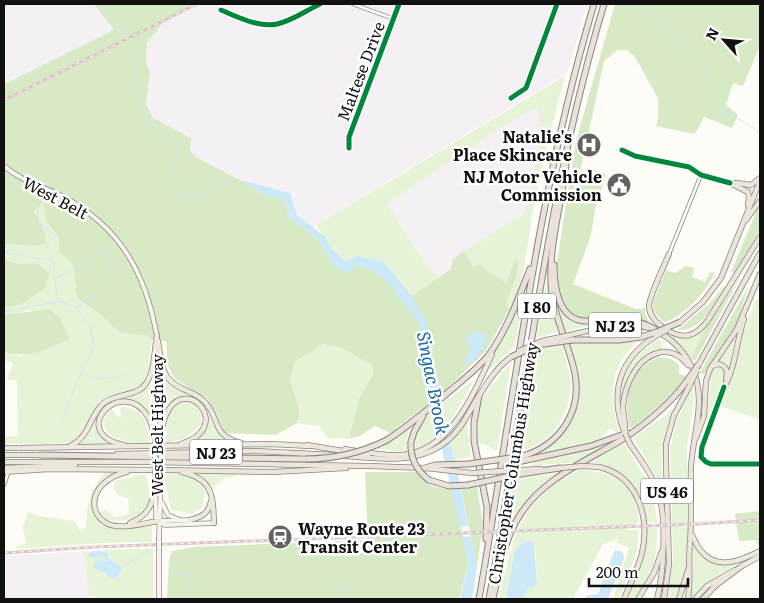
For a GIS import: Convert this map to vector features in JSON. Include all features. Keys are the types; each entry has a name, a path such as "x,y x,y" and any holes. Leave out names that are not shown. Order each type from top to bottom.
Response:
{"highway":[{"name":"Christopher Columbus Highway","path":"479,599 545,202 563,120 594,4"},
{"name":"Christopher Columbus Highway","path":"491,599 544,262 565,157 604,4"},
{"path":"522,458 543,447 562,431 571,415 576,398 575,373 556,315 551,284 554,241 566,165 565,157"},
{"path":"730,183 751,185 760,180"},
{"path":"624,426 618,401 620,377 633,354 642,345 680,322 703,302 717,284 760,180"},
{"path":"730,183 749,194 746,215"},
{"path":"744,221 750,216 760,201"},
{"path":"669,254 651,298 650,310 652,316 659,324 676,334 687,335 698,330 708,320 760,237"},
{"path":"554,241 556,290 561,305 570,316 577,320 586,321 613,318 630,320 646,324 658,334"},
{"path":"491,599 511,531 531,500 550,482 636,429 664,408 688,384 760,253"},
{"path":"40,455 329,458 352,454 387,440 433,406 480,365 498,340 516,304 535,257"},
{"path":"724,387 733,366 738,337 760,274"},
{"path":"694,442 698,436 704,416 706,384 710,369 733,335 749,302"},
{"path":"511,357 537,345 571,337 619,340 642,337 680,322"},
{"name":"NJ 23","path":"571,337 624,324 645,327 675,344 685,355 693,369 698,386 699,405 691,466 692,535"},
{"path":"624,426 623,410 626,389 637,368 648,357 665,352 679,356 688,365 698,386"},
{"name":"NJ 23","path":"4,455 256,451 392,459 421,456 450,439 462,424 496,371 511,357"},
{"path":"710,369 716,364 725,367 727,373 724,387"},
{"name":"US 46","path":"664,599 669,564 666,444 674,415 688,384"},
{"path":"479,396 474,422 474,441 475,455 486,507 486,559"},
{"path":"426,411 416,427 411,442 411,452 414,463 429,480 449,486 461,486 520,472 583,466 599,467 615,472 625,480 638,498 643,516 644,534 642,553 624,599"},
{"name":"US 46","path":"624,426 630,444 657,490 661,509 662,571 657,599"},
{"path":"425,468 441,465 498,464 591,446 636,429"},
{"path":"307,445 392,459"},
{"path":"4,448 20,448"},
{"name":"NJ 23","path":"4,462 369,466 425,468 472,473 520,472"},
{"path":"5,471 108,462"},
{"path":"165,470 278,472 369,466"},
{"path":"688,599 691,574 690,540 692,535"},
{"path":"638,599 654,574 663,547"},
{"path":"680,599 690,558"},
{"path":"703,599 715,586 744,565"}],"main road":[{"name":"West Belt","path":"4,166 21,178 78,206 100,222 113,235 129,257 142,281 152,307 157,338"},
{"name":"West Belt Highway","path":"157,338 158,440 161,478 159,599"},
{"path":"157,338 164,370 171,382 206,402 219,430 228,438 243,443 307,445 397,455 420,451 439,440 449,431 463,410 498,340"},
{"path":"66,448 83,438 97,411 104,403 110,399 137,391 144,386 151,369 157,338"},
{"path":"158,440 166,414 174,403 187,399 195,401 201,406 206,418 205,426 201,432 188,442 167,446"},
{"path":"138,447 114,443 102,434 99,420 107,407 122,402 139,408 150,420 158,440"},
{"name":"West Belt Highway","path":"158,440 155,486 156,517 159,521"},
{"path":"20,448 260,444"},
{"path":"5,471 49,469 165,470 182,472 195,476 205,482 210,490 214,523 165,525 159,521"},
{"path":"141,470 123,472 106,482 96,494 94,503 98,516 107,523 119,526 159,521 190,520 202,516 208,511 211,500 210,490"},
{"path":"119,526 138,520 148,511 152,504 155,486"},
{"path":"161,496 166,512 170,517 180,520"},
{"path":"692,535 704,554 712,560 719,562 726,563 740,560 760,551"},
{"path":"696,599 712,582 760,556"}],"street":[{"path":"221,10 257,23 272,25 280,23 318,4"},
{"path":"353,4 394,19"},
{"name":"Maltese Drive","path":"350,148 349,137 399,4"},
{"path":"512,98 526,88 557,4"},
{"path":"622,150 635,156 689,167 701,175 730,183"},
{"path":"669,254 701,175"},
{"path":"724,387 702,447 701,457 711,464 760,464"},
{"path":"4,485 5,471"}],"shaded area":[{"path":"4,4 94,4 115,30 4,84"},
{"path":"198,4 587,4 567,73 312,227 297,215 289,193 233,178 196,157 190,150 191,138 153,119 146,104 150,73 146,61 147,43 165,20"},
{"path":"538,106 541,127 530,198 523,214 453,259 451,269 438,278 422,258 387,204 507,124"},
{"path":"140,548 154,559 154,599 4,599 4,556"}],"green space":[{"path":"94,4 198,4 165,20 147,43 146,61 150,73 146,104 153,118 191,138 190,150 196,157 247,184 267,197 285,199 287,216 316,237 334,266 356,265 369,269 413,296 451,269 453,259 464,251 473,267 478,264 506,283 517,256 518,273 506,304 509,310 486,351 441,394 390,433 375,426 360,436 349,439 358,400 373,374 372,365 342,348 322,344 295,362 290,378 300,412 297,423 276,435 225,433 208,399 175,379 168,366 166,341 152,340 148,336 119,332 105,318 77,298 73,264 59,252 58,236 47,223 43,202 34,211 46,235 45,244 30,246 4,244 4,84 114,30"},
{"path":"615,4 760,4 760,46 743,86 733,83 726,105 738,115 732,128 704,117 695,134 656,126 658,98 635,57 627,50 618,50 604,61 579,177 591,179 595,170 606,174 595,209 591,235 573,284 636,309 645,307 645,314 649,321 647,322 631,316 587,318 575,316 567,309 560,296 557,262 576,141"},
{"path":"565,76 541,173 520,285 509,310 506,304 518,273 516,258 507,284 478,264 473,267 464,251 523,214 530,198 541,127 537,107 507,124 387,204 422,258 438,278 413,297 383,261 345,261 332,249 316,225"},
{"path":"43,201 47,223 58,236 59,252 73,264 77,298 105,318 119,332 148,336 152,340 148,368 142,385 130,392 111,394 99,402 81,435 74,442 4,444 4,437 18,436 17,380 7,380 13,363 4,360 4,352 21,356 70,339 30,310 4,315 4,308 20,305 38,264 19,264 4,259 4,244 30,246 46,235 34,211"},
{"path":"760,203 760,231 734,273 731,272"},
{"path":"4,259 19,264 38,264 49,273 45,288 20,305 4,308"},
{"path":"686,266 694,268 692,277 705,282 710,273 715,272 706,288 694,302 680,314 665,323 653,311 654,300 666,270 675,273"},
{"path":"743,272 695,361 691,358 703,332"},
{"path":"547,277 552,310 558,332 536,338"},
{"path":"724,286 712,309 701,322 686,329 677,330 709,304"},
{"path":"748,287 737,324 704,374 699,374"},
{"path":"523,297 515,346 484,375 499,341"},
{"path":"554,299 561,310 569,317 590,326 565,331"},
{"path":"756,299 760,300 760,420 721,406 736,365 740,341"},
{"path":"48,309 60,318 70,339 31,354 4,352 4,315"},
{"path":"619,327 645,329 642,333 578,336"},
{"path":"703,332 691,358 671,336 695,335"},
{"path":"735,338 730,368 725,361 719,361"},
{"path":"660,339 662,349 645,357 634,368 621,400 623,378 630,363"},
{"path":"637,342 620,363 613,384 614,408 619,433 609,428 601,440 542,453 569,427 577,406 578,369 569,343"},
{"path":"562,343 571,382 567,407 563,417 552,433 538,444 519,451 535,349"},
{"path":"322,344 342,348 372,365 373,374 358,400 349,439 327,438 319,426 297,423 300,412 290,378 295,362"},
{"path":"659,357 671,359 679,365 679,374 687,376 674,391 630,429 627,404 630,387 637,373 649,362"},
{"path":"511,362 497,451 484,444 476,443 480,401"},
{"path":"719,367 724,369 725,380 706,428 712,371"},
{"path":"163,377 170,384 193,397 176,399 164,409"},
{"path":"475,379 452,419 431,442 416,449 415,433 428,413"},
{"path":"150,385 151,419 136,404 116,399 140,393"},
{"path":"694,388 687,447 687,523 672,523 670,449 677,420 691,389"},
{"path":"184,400 198,408 201,415 201,425 185,438 167,443 169,414 172,409"},
{"path":"120,407 139,413 146,423 150,443 138,443 119,439 108,433 103,421 111,408 118,417 121,416"},
{"path":"672,409 663,450 663,490 633,438"},
{"path":"208,414 216,430 227,441 190,443 203,431"},
{"path":"96,417 99,435 110,444 76,445 83,440"},
{"path":"467,422 471,457 455,459 450,442"},
{"path":"410,428 407,452 374,448 393,439"},
{"path":"615,440 578,462 532,466 532,463"},
{"path":"624,443 653,491 657,522 647,523 640,499 631,482 616,471 592,462"},
{"path":"579,470 595,471 616,478 628,488 635,501 639,522 627,530 639,530 637,551 619,599 613,599 629,548 616,542 619,538 603,544 573,599 524,599 528,587 537,583 535,546 515,550 506,599 498,599 515,535 528,511 553,484"},
{"path":"105,472 114,472 103,481 95,492 92,505 97,518 106,526 114,529 152,525 152,542 14,549 26,543 23,528 28,512 44,517 75,521 80,531 86,527 90,498 95,486"},
{"path":"365,472 416,472 432,486 452,490 469,563 459,599 167,599 169,560 172,551 192,547 368,540"},
{"path":"237,473 237,476 226,478 213,487 199,474"},
{"path":"146,474 149,489 151,485 151,492 145,510 131,521 130,519 119,521 107,520 100,512 106,510 114,517 129,513 128,498 119,495 113,488 115,481"},
{"path":"166,474 188,477 196,481 205,490 203,507 191,514 171,510 165,483"},
{"path":"556,474 534,493 522,508 508,534 504,533 514,478"},
{"path":"477,486 483,523 477,567 461,489"},
{"path":"760,511 760,544 757,545 756,540 739,541 735,514"},
{"path":"672,527 688,527 687,562 684,582 677,599 668,599 673,557"},
{"path":"647,528 657,528 655,558 646,580 635,599 628,599 644,553"},
{"path":"693,544 707,561 718,565 740,563 714,578 690,599 693,567"},
{"path":"153,548 153,599 99,599 89,596 85,556 81,552 91,552 88,553 89,557 103,557 107,559 106,562 99,562 98,569 101,572 107,573 111,579 119,574 122,568 108,558 106,552 102,551"}],"water":[{"path":"233,178 290,193 297,215 324,236 332,249 345,261 357,256 383,261 413,297 427,324 431,360 441,394 443,420 455,459 468,526 460,527 432,402 419,324 385,279 369,269 356,265 348,274 334,266 316,237 287,216 285,199 267,197 247,184"},
{"path":"473,331 486,334 487,341 478,356 465,366 465,360 471,351 466,343 469,334"},
{"path":"471,536 477,567 472,599 460,599 469,563 462,537"},
{"path":"530,541 534,546 537,583 534,587 528,587 524,599 506,599 515,550 524,542"},
{"path":"615,550 623,552 624,558 608,599 585,599 586,596 598,594"},
{"path":"91,552 108,553 108,558 121,567 121,572 116,577 109,578 106,573 93,567 96,561 107,561 103,557 89,557 88,555"}],"waterway":[{"name":"Singac Brook","path":"99,4 126,34 133,45 137,64 136,83 138,95 154,128 177,146 174,174 176,184 182,193 194,201 214,184 233,178"},
{"path":"626,4 650,16 706,67 712,102 719,110 760,132"},
{"path":"37,210 39,223 53,233 55,237 49,241 47,247"},
{"path":"4,252 53,261"},
{"path":"72,267 76,266 80,270 83,269 84,262 100,252 107,253 111,258 110,273 100,287"},
{"path":"48,254 53,261 57,301"},
{"path":"56,279 69,270"},
{"path":"76,308 97,291"},
{"path":"4,312 61,301 76,308 90,325 94,347 75,386 62,423"},
{"path":"81,375 108,379 129,374"},
{"path":"121,567 150,551"},
{"path":"174,553 173,571 175,574 184,574 194,580 188,599"},
{"path":"330,580 343,586 347,591 346,599"}],"railway":[{"path":"4,100 197,4"},
{"path":"4,553 94,547 760,520"}],"cycle path":[{"path":"221,10 249,21 270,25 288,20 320,4"},
{"path":"349,148 349,137 399,4"},
{"path":"511,98 526,88 557,4"},
{"path":"622,150 635,156 689,167 701,175 730,183"},
{"path":"724,387 702,447 701,457 711,464 760,464"}],"place":[{"name":"Natalie's Place Skincare","path":"589,145"},
{"name":"NJ Motor Vehicle Commission","path":"619,185"},
{"name":"Wayne Route 23 Transit Center","path":"280,537"}]}
